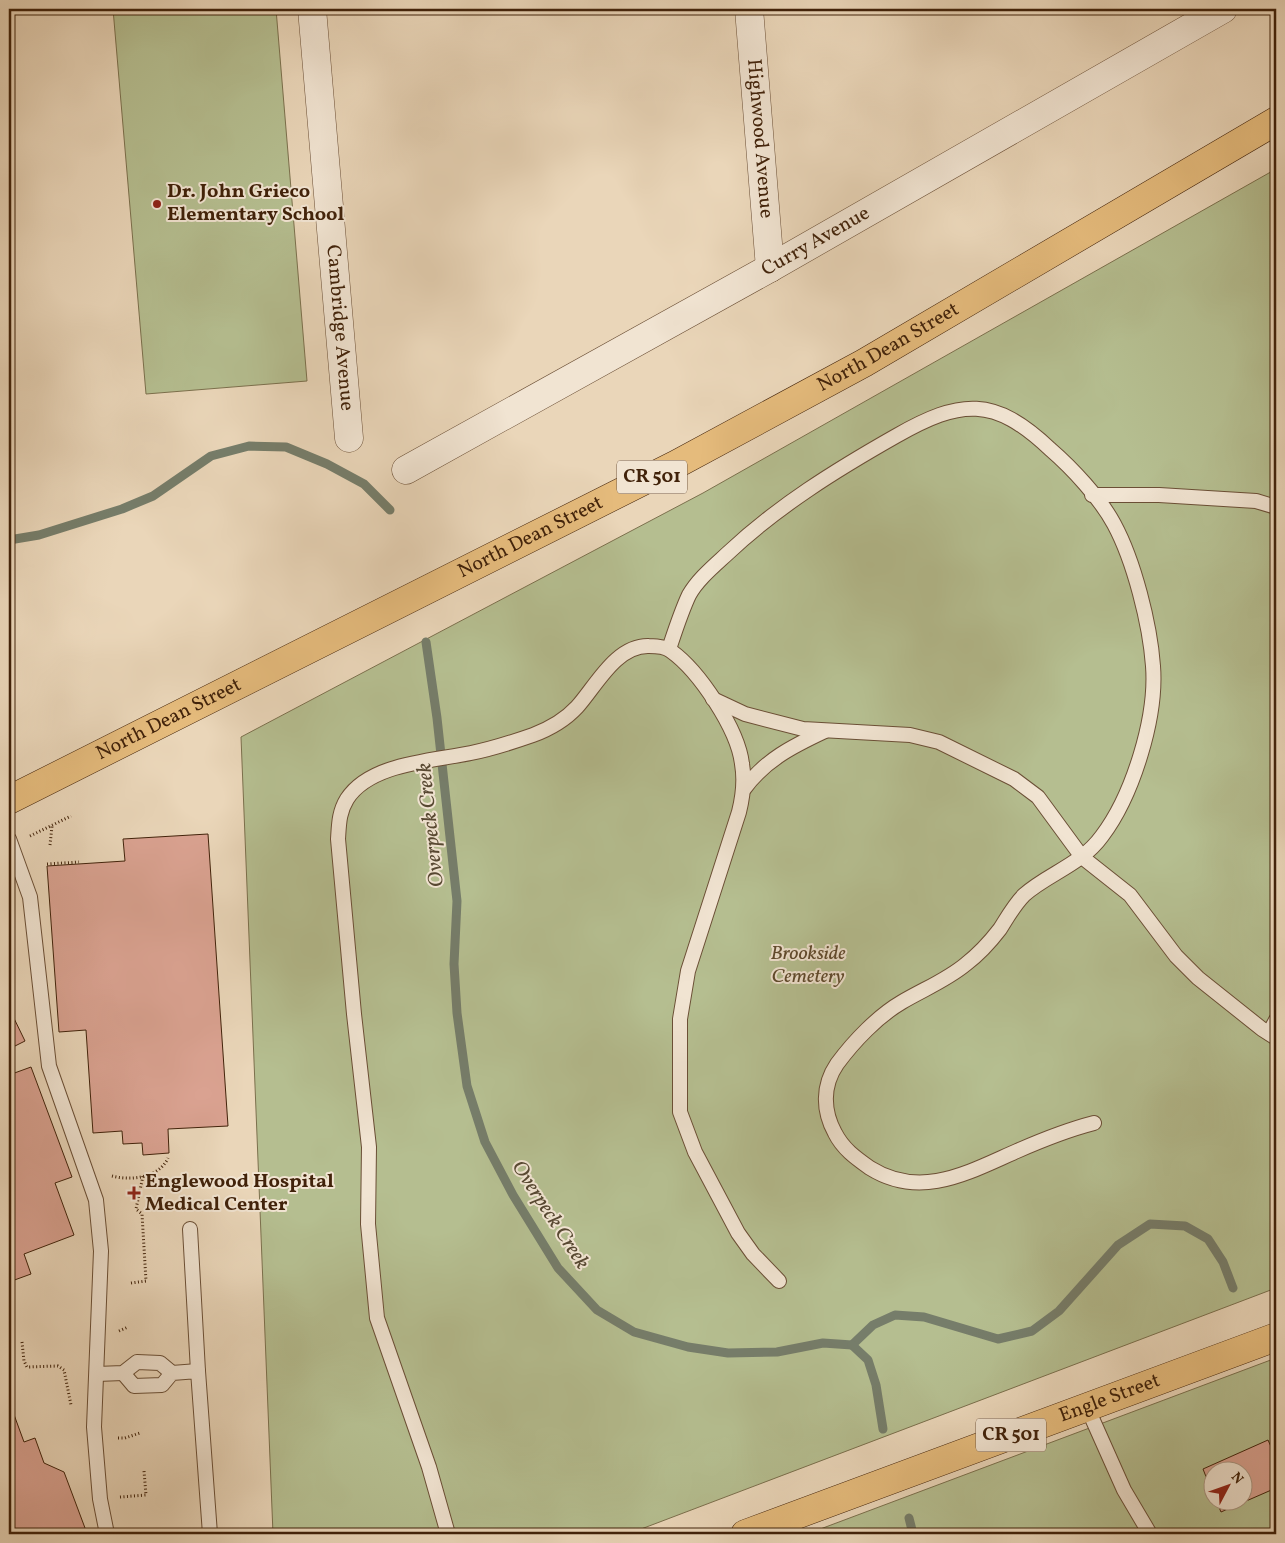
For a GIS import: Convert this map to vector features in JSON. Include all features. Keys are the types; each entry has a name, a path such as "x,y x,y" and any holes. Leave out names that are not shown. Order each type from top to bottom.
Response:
{"main road":[{"name":"North Dean Street","path":"9,800 675,466 864,362 1276,121"},
{"name":"Engle Street","path":"745,1534 1276,1337"}],"street":[{"name":"Cambridge Avenue","path":"312,9 349,438"},
{"name":"Highwood Avenue","path":"749,9 770,268"},
{"name":"Curry Avenue","path":"406,470 770,268 1223,9"}],"lane":[{"path":"670,649 690,592 706,573 742,539 786,504 845,465 915,425 952,410 981,408 1007,416 1034,433 1054,451 1112,520 1129,555 1144,612 1153,668 1149,716 1134,779 1104,834 1082,857 1021,898 997,933 963,967 900,1003 877,1021 834,1067 825,1103 828,1120 853,1157 876,1172 896,1180 922,1183 956,1177 1068,1130 1094,1123"},
{"path":"1092,496 1159,496 1246,500 1276,506"},
{"path":"448,1534 429,1467 377,1318 368,1224 369,1147 354,1014 338,839 339,814 347,798 360,785 384,772 416,763 473,753 533,735 559,722 576,708 611,666 632,649 648,646 670,649 688,667 712,698 733,736 742,762 744,789"},
{"path":"712,698 727,707 771,722 803,729 910,735 939,742 1014,779 1038,797 1082,857 1130,895 1176,956 1198,978 1273,1035 1276,1020"},
{"path":"779,1281 753,1254 738,1232 695,1152 680,1112 680,1019 688,971 744,789 754,775 779,754 828,730"},
{"path":"9,839 30,897 49,1066 96,1200 101,1251 94,1428 100,1498 108,1534"},
{"path":"190,1229 210,1534"},
{"path":"96,1374 123,1373 137,1362 160,1363 172,1373 198,1371"},
{"path":"123,1373 134,1386 162,1385 172,1373"},
{"path":"1087,1407 1124,1490 1150,1534"}],"path":[{"path":"29,836 71,816"},
{"path":"50,845 52,825"},
{"path":"47,864 79,862"},
{"path":"108,1174 120,1178 143,1176 159,1171 168,1158"},
{"path":"131,1283 146,1282 142,1214 136,1209 143,1176"},
{"path":"22,1342 24,1361 27,1367 58,1366 64,1370 72,1412"},
{"path":"131,1496 146,1495 144,1471"}],"green space":[{"path":"113,9 276,9 307,381 146,394"},
{"name":"Brookside Cemetery","path":"1276,169 1276,1288 628,1534 273,1534 241,737 703,493"},
{"path":"1276,1358 1276,1534 807,1534"}],"building":[{"path":"208,834 228,1126 168,1129 169,1153 143,1155 142,1143 123,1144 122,1131 93,1133 86,1030 59,1032 47,866 125,861 123,839"},
{"path":"9,1008 25,1041 9,1049"},
{"path":"31,1067 72,1177 55,1183 74,1235 24,1254 31,1274 9,1282 9,1075"},
{"path":"9,1401 24,1442 35,1438 44,1463 64,1472 85,1528 82,1534 9,1534"},
{"path":"1268,1440 1276,1458 1276,1488 1252,1498 1252,1460 1223,1460"}],"waterway":[{"name":"Overpeck Creek","path":"9,540 39,535 122,509 153,496 211,456 249,446 286,447 327,464 364,484 390,510"},
{"name":"Overpeck Creek","path":"426,642 437,718 457,901 454,964 457,1013 467,1086 485,1142 513,1195 558,1268 597,1310 634,1332 688,1347 728,1353 777,1352 823,1343 852,1345 873,1325 895,1315 924,1317 998,1339 1032,1331 1059,1311 1118,1245 1150,1224 1185,1226 1208,1239 1223,1262 1233,1288"},
{"path":"852,1345 868,1360 876,1385 883,1429"},
{"path":"909,1518 913,1534"}],"place":[{"name":"Dr. John Grieco Elementary School","path":"157,204"},
{"name":"Englewood Hospital Medical Center","path":"134,1193"}]}
